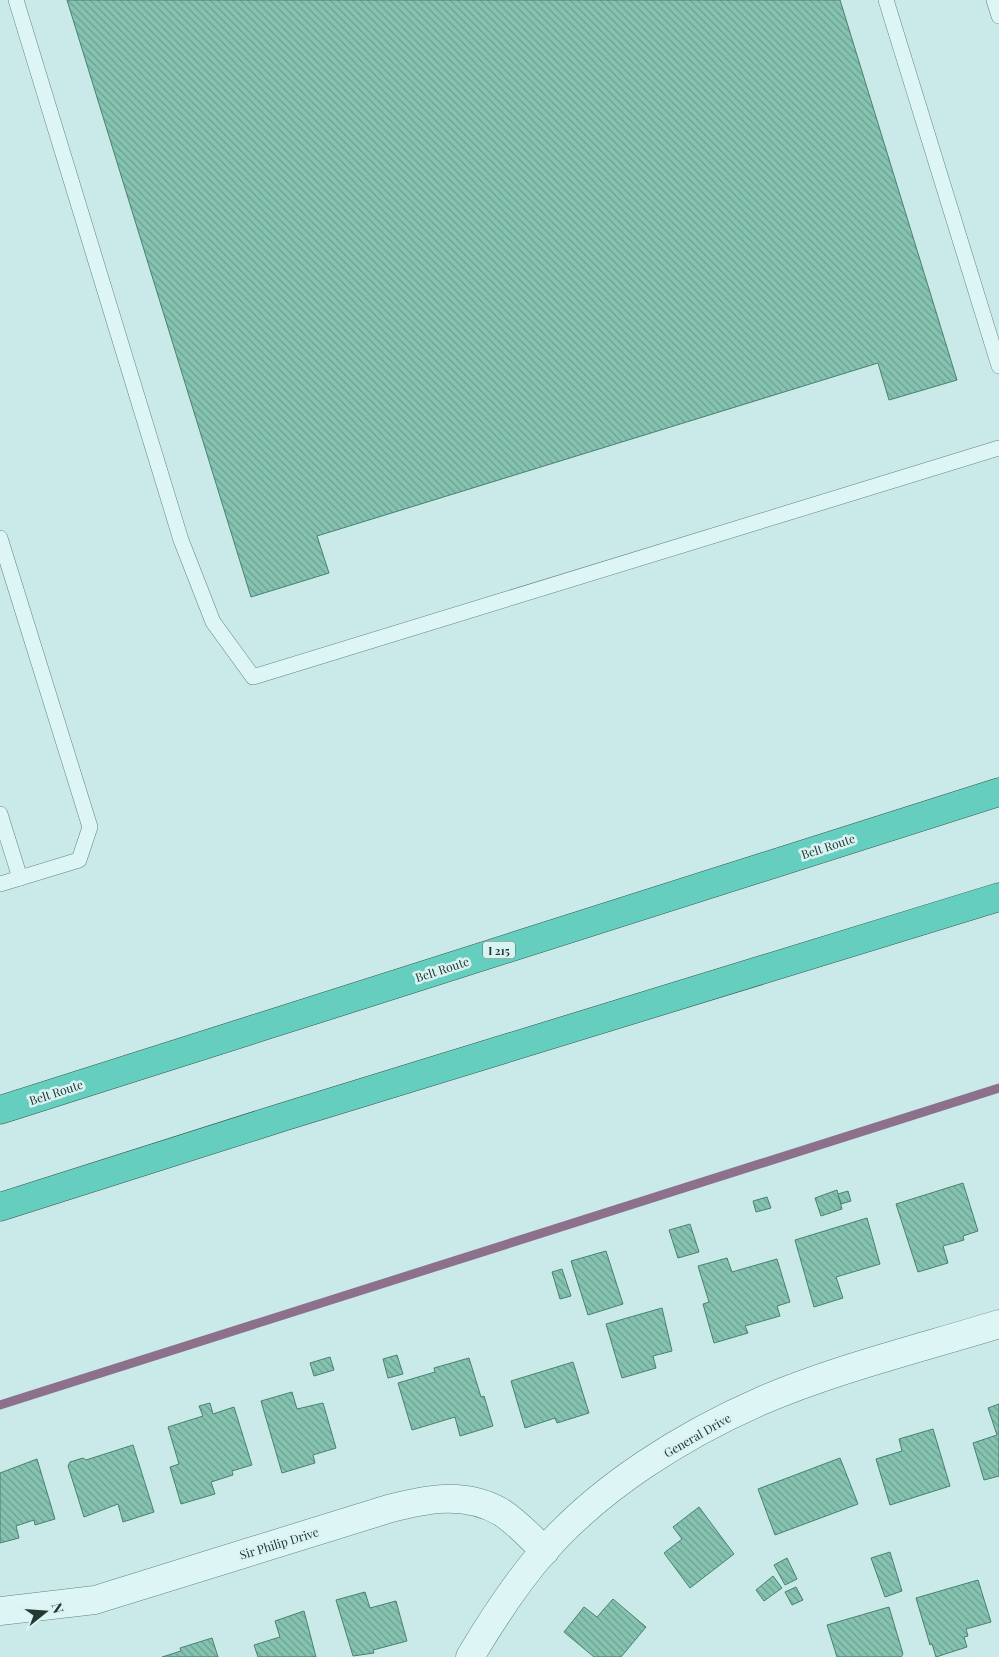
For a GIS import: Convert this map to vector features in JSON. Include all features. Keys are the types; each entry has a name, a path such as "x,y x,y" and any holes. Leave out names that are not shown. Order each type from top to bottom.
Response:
{"highway":[{"name":"Belt Route","path":"0,1110 999,792"},
{"path":"0,1207 292,1114 999,897"}],"street":[{"name":"General Drive","path":"470,1657 512,1591 544,1551 584,1513 625,1480 668,1450 714,1423 762,1400 999,1324"},
{"name":"Sir Philip Drive","path":"0,1611 95,1600 388,1509 438,1498 461,1498 482,1504 502,1513 544,1551"}],"lane":[{"path":"16,0 181,540 213,622 253,677 999,448"},
{"path":"886,0 999,366"},
{"path":"994,0 999,16"},
{"path":"0,538 90,827 79,860 0,884"},
{"path":"0,814 20,878"}],"building":[{"path":"67,0 840,0 957,380 889,400 878,363 317,536 329,573 251,597"},
{"path":"963,1183 978,1231 963,1236 964,1240 943,1246 948,1263 918,1272 896,1204"},
{"path":"837,1190 842,1209 821,1216 815,1198"},
{"path":"848,1191 851,1201 841,1204 838,1194"},
{"path":"767,1197 771,1208 756,1212 753,1201"},
{"path":"867,1218 880,1264 836,1277 843,1298 814,1307 795,1240"},
{"path":"690,1224 699,1252 678,1258 669,1230"},
{"path":"606,1251 623,1304 588,1315 571,1261"},
{"path":"727,1258 732,1272 777,1259 790,1302 777,1306 780,1316 745,1326 748,1333 714,1343 703,1304 709,1302 698,1266"},
{"path":"562,1269 571,1296 560,1299 552,1272"},
{"path":"662,1308 672,1351 653,1356 656,1368 622,1378 606,1324"},
{"path":"397,1355 403,1374 388,1378 383,1359"},
{"path":"330,1357 334,1370 314,1376 310,1363"},
{"path":"469,1358 481,1397 484,1396 493,1426 460,1436 455,1417 412,1430 398,1383 435,1372 434,1368"},
{"path":"573,1362 589,1413 557,1423 555,1418 525,1428 511,1381"},
{"path":"292,1392 297,1409 323,1403 336,1448 313,1455 315,1463 282,1473 261,1401"},
{"path":"210,1403 213,1414 234,1407 252,1465 232,1471 233,1475 211,1482 215,1494 181,1504 170,1467 179,1464 168,1427 203,1416 199,1406"},
{"path":"999,1404 999,1476 984,1480 973,1443 997,1435 988,1408"},
{"path":"933,1429 950,1486 890,1505 876,1459 902,1451 899,1439"},
{"path":"133,1445 154,1512 123,1522 118,1504 84,1517 68,1466 70,1462 83,1458 86,1460"},
{"path":"840,1458 858,1504 775,1535 758,1489"},
{"path":"37,1459 55,1519 35,1525 34,1520 16,1526 19,1538 0,1543 0,1473"},
{"path":"699,1507 734,1554 690,1588 664,1553 682,1539 673,1527"},
{"path":"890,1552 902,1591 885,1597 871,1558"},
{"path":"787,1558 797,1579 785,1585 774,1565"},
{"path":"773,1576 782,1588 764,1601 756,1590"},
{"path":"978,1580 991,1622 966,1629 968,1636 964,1637 967,1647 936,1657 932,1644 930,1645 916,1598"},
{"path":"796,1587 803,1600 792,1605 785,1592"},
{"path":"365,1592 370,1608 396,1601 407,1641 373,1650 374,1653 353,1656 336,1600"},
{"path":"613,1599 646,1627 621,1657 594,1657 564,1632 584,1607 597,1617"},
{"path":"889,1607 903,1654 901,1657 837,1657 827,1625"},
{"path":"304,1611 316,1657 258,1657 254,1645 280,1637 275,1621"},
{"path":"212,1638 218,1657 162,1657 181,1651 180,1648"}],"waterway":[{"path":"0,1405 999,1088"}]}
